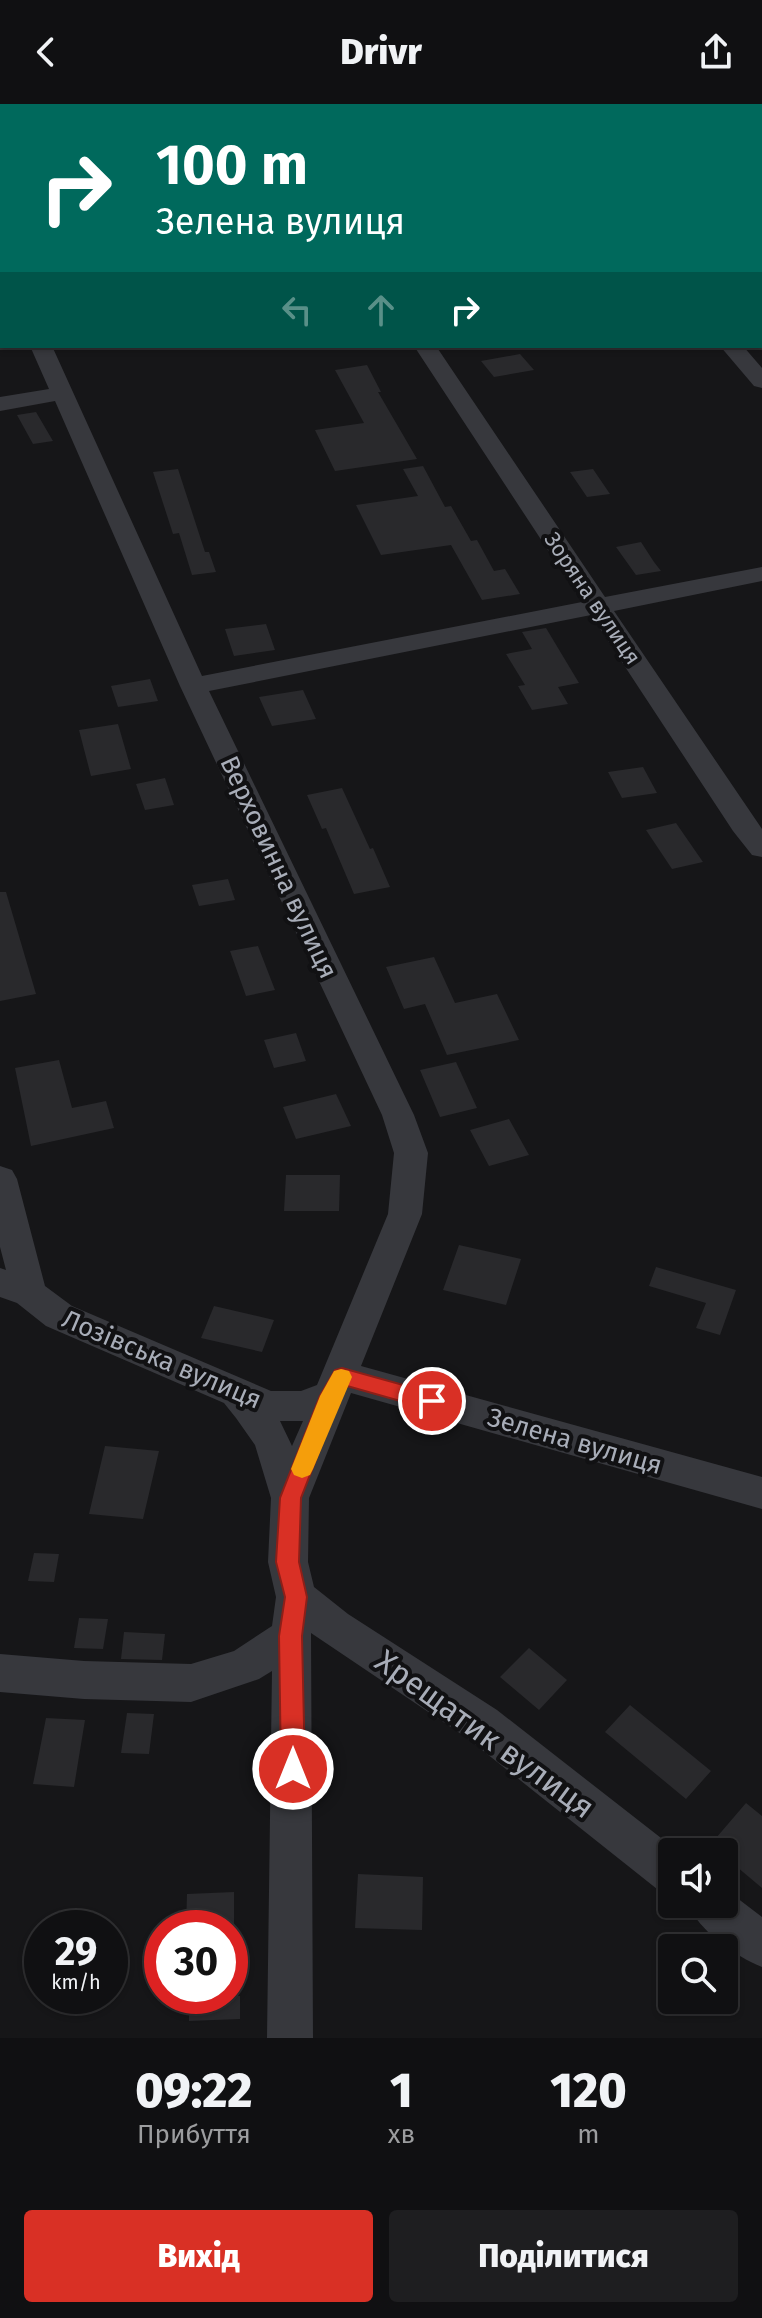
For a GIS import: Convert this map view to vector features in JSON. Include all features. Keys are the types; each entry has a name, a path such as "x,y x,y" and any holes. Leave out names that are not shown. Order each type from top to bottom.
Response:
{"street":[{"name":"Верховинна вулиця","path":"42,348 193,686 398,1115 411,1153 405,1214 290,1498"},
{"name":"Зоряна вулиця","path":"426,348 600,605 704,767 762,848"},
{"path":"733,348 762,381"},
{"path":"0,404 64,393"},
{"path":"193,686 762,574"},
{"path":"0,1179 14,1288"},
{"name":"Лозівська вулиця","path":"14,1288 59,1316 268,1406 301,1406 336,1386"},
{"name":"Зелена вулиця","path":"336,1386 762,1493"},
{"path":"236,1393 258,1416 274,1440 290,1498 288,1562 293,1616 290,2038"},
{"path":"0,1673 84,1680 191,1683 245,1666 293,1616"},
{"name":"Хрещатик вулиця","path":"293,1616 334,1627 482,1724 658,1863"},
{"path":"728,1918 762,1945"}],"building":[{"path":"520,354 534,370 494,377 481,361"},
{"path":"367,365 381,392 378,392 417,459 335,471 315,430 364,423 335,370"},
{"path":"36,412 53,441 33,444 17,415"},
{"path":"423,466 445,507 451,506 471,541 477,540 494,571 505,569 520,594 482,600 451,545 381,555 356,505 418,496 403,469"},
{"path":"178,469 205,552 209,552 216,572 192,575 179,533 173,534 153,472"},
{"path":"593,469 610,494 587,497 570,472"},
{"path":"641,542 661,571 636,575 616,547"},
{"path":"266,624 275,650 234,656 225,629"},
{"path":"546,628 579,683 558,687 568,704 532,710 518,686 525,685 506,654 532,649 522,632"},
{"path":"150,679 158,701 118,707 111,686"},
{"path":"303,690 316,719 272,726 259,697"},
{"path":"118,724 131,769 91,776 79,730"},
{"path":"643,767 657,793 622,798 608,772"},
{"path":"165,778 174,805 145,810 136,784"},
{"path":"342,788 390,887 354,894 326,828 322,829 307,795"},
{"path":"676,823 703,862 672,869 646,830"},
{"path":"228,879 235,900 199,906 192,885"},
{"path":"0,892 6,892 36,994 0,1001"},
{"path":"258,946 275,990 246,996 230,951"},
{"path":"434,957 455,1003 497,994 519,1040 447,1055 425,1004 404,1009 386,967"},
{"path":"296,1033 306,1061 274,1068 264,1040"},
{"path":"59,1060 72,1108 106,1101 114,1128 31,1146 15,1068"},
{"path":"456,1062 477,1108 440,1117 420,1070"},
{"path":"336,1094 351,1126 296,1139 283,1107"},
{"path":"509,1119 529,1155 489,1166 470,1130"},
{"path":"286,1175 340,1175 339,1211 284,1211"},
{"path":"459,1245 521,1259 506,1305 443,1290"},
{"path":"656,1267 736,1290 720,1335 696,1328 706,1303 649,1286"},
{"path":"214,1306 274,1320 262,1352 201,1338"},
{"path":"105,1446 159,1451 143,1519 89,1514"},
{"path":"34,1553 59,1554 54,1582 28,1581"},
{"path":"79,1618 108,1619 103,1649 74,1648"},
{"path":"124,1632 165,1634 162,1660 121,1659"},
{"path":"529,1648 567,1680 539,1710 500,1677"},
{"path":"630,1705 711,1771 686,1799 605,1732"},
{"path":"127,1713 154,1714 149,1754 121,1753"},
{"path":"46,1718 85,1720 74,1787 33,1784"},
{"path":"746,1803 762,1816 762,1888 738,1868 738,1838 716,1838"},
{"path":"358,1874 423,1877 422,1930 355,1928"},
{"path":"234,1892 234,1910 187,1910 187,1894"},
{"path":"189,2014 240,2014 240,2019 189,2021"}],"slow traffic":[{"path":"302,1469 341,1377"}],"route":[{"path":"293,1769 291,1636 296,1597 288,1562 290,1498 342,1376 432,1401"}]}
